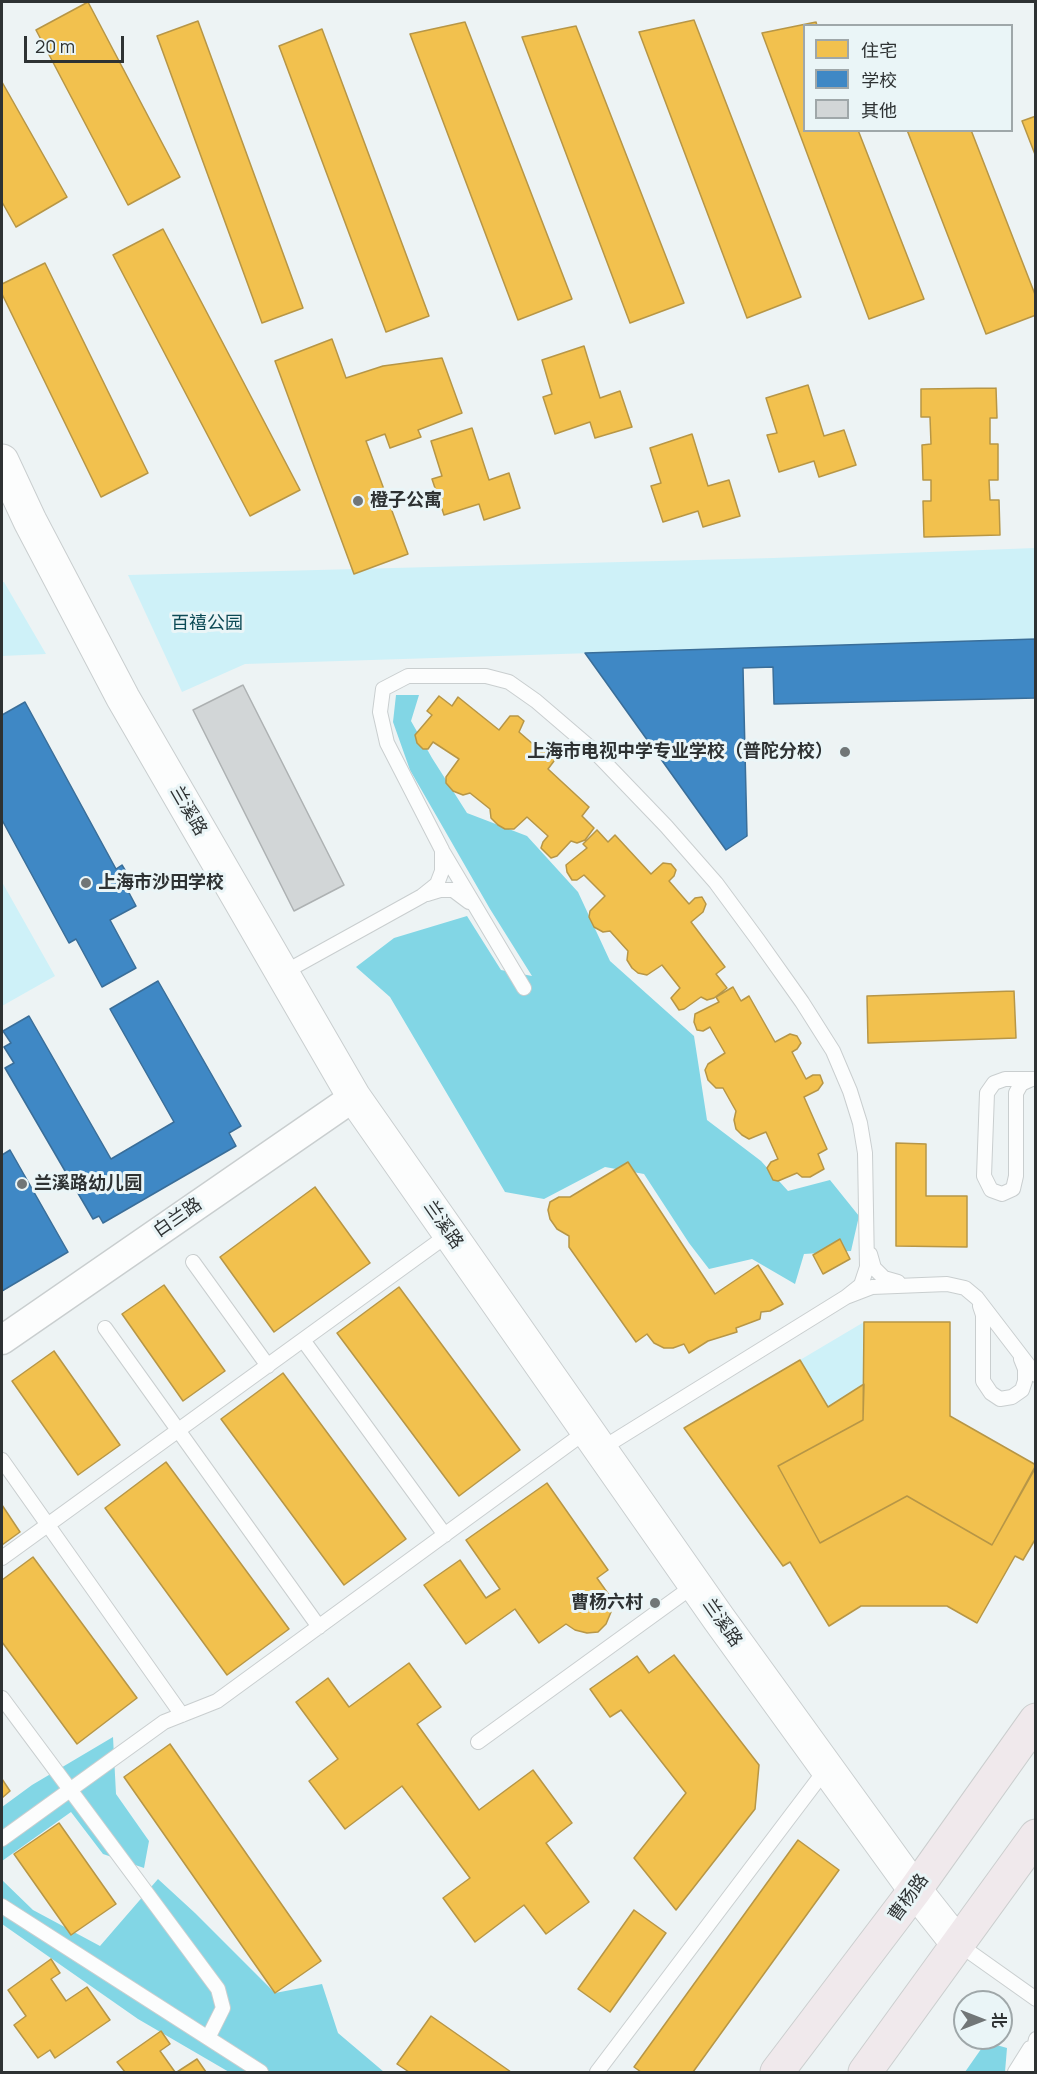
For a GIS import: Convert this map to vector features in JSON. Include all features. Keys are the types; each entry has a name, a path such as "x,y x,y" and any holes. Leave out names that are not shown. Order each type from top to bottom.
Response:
{"main road":[{"name":"曹杨路","path":"777,2073 915,1890 1035,1720"},
{"path":"865,2073 1035,1836"}],"street":[{"name":"兰溪路","path":"2,461 30,521 123,698 354,1097 826,1769 957,1943"},
{"name":"白兰路","path":"2,1340 354,1097"}],"lane":[{"path":"524,988 442,850 387,743 380,712 383,689 408,676 486,676 509,682 536,701 592,749 666,826 716,883 802,1002 833,1051 850,1091 860,1123 865,1153 867,1267 861,1285 846,1297"},
{"path":"282,974 422,896 437,884 442,871 442,850"},
{"path":"422,896 440,890 453,890 476,908"},
{"path":"1005,1079 1034,1079 1021,1084 1016,1093 1016,1176 1013,1189 1002,1194 991,1190 984,1176 987,1093 994,1083 1005,1079"},
{"path":"2,1558 450,1234"},
{"path":"868,1249 874,1268 884,1278 906,1285"},
{"path":"193,1262 268,1366"},
{"path":"2,1839 164,1722 217,1701 445,1535 594,1440 846,1297 872,1287 946,1284 965,1288 977,1298 1035,1375"},
{"path":"977,1298 983,1315 983,1382 991,1394 1000,1399 1012,1397 1022,1390 1025,1382 1025,1369 1018,1352"},
{"path":"105,1328 319,1627"},
{"path":"303,1340 445,1535"},
{"path":"2,1460 182,1715"},
{"path":"478,1742 696,1584"},
{"path":"2,1698 218,1989 224,2008 208,2038"},
{"path":"597,2073 826,1769"},
{"path":"2,1906 261,2073"},
{"path":"957,1943 1035,1999"},
{"path":"1015,2073 1034,2041"},
{"path":"1029,2073 1034,2041"}],"green space":[{"name":"百禧公园","path":"1035,548 1035,639 245,664 182,692 128,575 773,558"},
{"path":"2,582 4,582 46,654 2,656"},
{"path":"2,882 55,976 2,1006"},
{"path":"864,1322 864,1384 828,1407 800,1360"}],"shaded area":[{"path":"396,695 419,695 411,721 467,813 527,836 578,892 610,961 694,1036 707,1120 761,1161 788,1191 830,1180 859,1216 851,1251 804,1254 795,1284 752,1259 709,1269 689,1243 644,1174 605,1167 544,1199 505,1192 390,997 356,967 394,938 467,916 501,970 532,976 490,909 410,770 393,722"},
{"path":"113,1737 116,1794 149,1841 144,1868 103,1854 71,1812 2,1861 2,1807 32,1785"},
{"path":"158,1879 275,1993 322,1984 338,2033 384,2072 229,2072 138,2019 2,1924 2,1880 33,1910 100,1946"},
{"path":"980,2050 1007,2050 1005,2072 965,2072"}],"building: 住宅":[{"path":"88,2 180,177 128,205 36,30"},
{"path":"694,20 801,297 747,318 639,32"},
{"path":"198,21 303,308 262,323 157,36"},
{"path":"465,22 572,299 518,320 410,34"},
{"path":"803,25 803,132 859,132 924,299 869,319 762,33"},
{"path":"576,26 684,303 630,323 522,37"},
{"path":"322,29 429,316 386,332 279,46"},
{"path":"2,82 67,197 16,227 2,202"},
{"path":"1036,116 1036,157 1022,121"},
{"path":"908,132 972,132 1036,297 1036,315 986,334"},
{"path":"163,229 300,490 250,516 113,255"},
{"path":"45,263 148,473 101,497 2,294 2,284"},
{"name":"橙子公寓","path":"332,339 346,378 383,366 442,358 462,413 418,430 421,437 390,448 385,434 366,441 408,554 354,574 275,361"},
{"path":"584,346 600,398 620,391 632,427 595,438 590,422 555,434 543,397 552,394 542,360"},
{"path":"808,385 824,436 844,430 856,465 819,477 814,461 779,472 767,435 777,433 766,398"},
{"path":"996,388 997,418 990,418 990,444 998,444 998,480 989,480 990,500 999,500 1000,535 924,537 923,501 931,501 931,480 923,480 922,445 931,444 930,417 921,417 921,389"},
{"path":"472,428 489,480 509,473 520,508 484,520 479,504 444,515 432,479 442,476 431,441"},
{"path":"692,434 708,486 729,480 740,516 703,527 698,511 663,522 651,486 661,483 650,448"},
{"path":"439,696 452,706 458,697 499,730 510,716 518,716 524,721 519,732 542,752 547,745 554,743 559,749 557,757 548,769 589,807 582,816 594,828 585,840 577,843 571,841 557,856 551,858 541,848 548,836 527,817 514,829 505,829 491,818 490,809 470,793 463,795 453,791 446,783 446,777 459,759 433,742 428,749 423,749 417,743 415,735 432,715 427,711"},
{"path":"597,830 608,842 615,835 651,874 663,863 671,864 676,870 669,881 689,904 695,898 702,897 706,904 703,912 691,922 725,967 716,974 727,988 714,998 707,1000 701,997 679,1010 671,998 680,988 662,965 647,975 638,973 627,960 628,951 610,931 603,932 594,927 589,917 590,911 605,896 584,875 577,880 572,880 566,865 587,848 583,844"},
{"path":"733,987 741,1001 749,996 775,1042 790,1034 797,1036 801,1043 792,1052 806,1079 813,1075 820,1075 823,1083 818,1090 804,1097 827,1149 818,1154 824,1169 810,1177 802,1177 797,1173 778,1181 773,1180 767,1168 771,1162 778,1159 766,1132 749,1139 742,1135 736,1129 734,1120 736,1111 723,1088 716,1088 708,1080 705,1070 708,1064 725,1053 710,1027 703,1031 697,1030 694,1022 695,1014 719,1002 716,997"},
{"path":"1014,991 1016,1038 868,1043 867,996"},
{"path":"896,1143 926,1144 926,1196 967,1196 967,1247 896,1246"},
{"path":"628,1162 715,1294 758,1265 783,1304 770,1311 761,1312 760,1319 736,1328 737,1332 708,1341 689,1353 684,1344 664,1348 654,1343 647,1334 636,1342 569,1247 569,1236 557,1229 550,1219 548,1210 550,1202 559,1197 570,1197"},
{"path":"315,1187 370,1263 274,1332 220,1257"},
{"path":"840,1239 850,1259 823,1274 813,1255"},
{"path":"164,1285 225,1371 183,1401 122,1314"},
{"path":"399,1287 520,1450 459,1496 337,1333"},
{"path":"864,1322 950,1322 950,1416 1036,1465 992,1545 907,1496 820,1543 778,1466 863,1420"},
{"path":"54,1351 120,1445 78,1475 12,1381"},
{"path":"800,1360 828,1407 864,1384 863,1420 778,1466 820,1543 907,1496 992,1545 1036,1467 1036,1538 1023,1560 1015,1556 977,1623 947,1606 861,1606 829,1626 790,1562 783,1566 684,1428"},
{"path":"283,1373 406,1539 344,1585 221,1419"},
{"path":"166,1462 289,1629 227,1675 105,1508"},
{"path":"547,1483 608,1570 597,1578 609,1595 611,1612 606,1624 598,1632 587,1633 575,1630 566,1624 539,1643 515,1609 466,1644 424,1585 460,1560 486,1598 500,1589 466,1540"},
{"path":"2,1505 20,1532 2,1545"},
{"path":"33,1557 137,1698 77,1744 2,1642 2,1580"},
{"path":"674,1655 759,1765 755,1809 676,1910 634,1858 686,1793 621,1710 610,1717 590,1689 637,1656 649,1673"},
{"path":"409,1663 441,1707 417,1724 479,1810 533,1770 572,1823 546,1843 589,1902 546,1934 524,1905 475,1942 443,1898 470,1878 402,1786 345,1829 309,1781 338,1759 296,1702 328,1678 349,1707"},
{"path":"170,1744 321,1961 275,1993 124,1777"},
{"path":"2,1779 10,1791 2,1798"},
{"path":"59,1823 116,1904 71,1935 14,1854"},
{"path":"798,1840 839,1870 693,2072 641,2072 634,2067"},
{"path":"634,1910 666,1933 610,2012 578,1989"},
{"path":"51,1959 60,1973 51,1979 66,2001 87,1987 110,2020 55,2058 50,2050 38,2058 14,2025 26,2016 8,1990"},
{"path":"431,2016 511,2072 409,2072 397,2064"},
{"path":"161,2031 170,2044 160,2051 175,2072 125,2072 117,2062"},
{"path":"197,2059 206,2072 177,2072"}],"building: 学校":[{"path":"1036,639 1036,698 774,704 773,667 743,668 747,836 726,850 585,653"},
{"path":"25,702 116,869 122,865 134,885 127,889 136,906 110,920 136,968 102,987 76,939 69,943 2,820 2,715"},
{"path":"158,981 241,1126 229,1133 236,1146 103,1223 99,1216 93,1219 5,1068 14,1063 4,1047 11,1043 3,1031 29,1016 111,1159 174,1122 110,1009"},
{"name":"兰溪路幼儿园","path":"10,1150 68,1252 2,1291 2,1155"}],"building: 其他":[{"path":"243,685 344,885 294,911 193,710"}],"place":[{"name":"橙子公寓","path":"358,501"},
{"name":"上海市电视中学专业学校（普陀分校）","path":"845,752"},
{"name":"上海市沙田学校","path":"86,883"},
{"name":"兰溪路幼儿园","path":"22,1184"},
{"name":"曹杨六村","path":"655,1603"}]}
